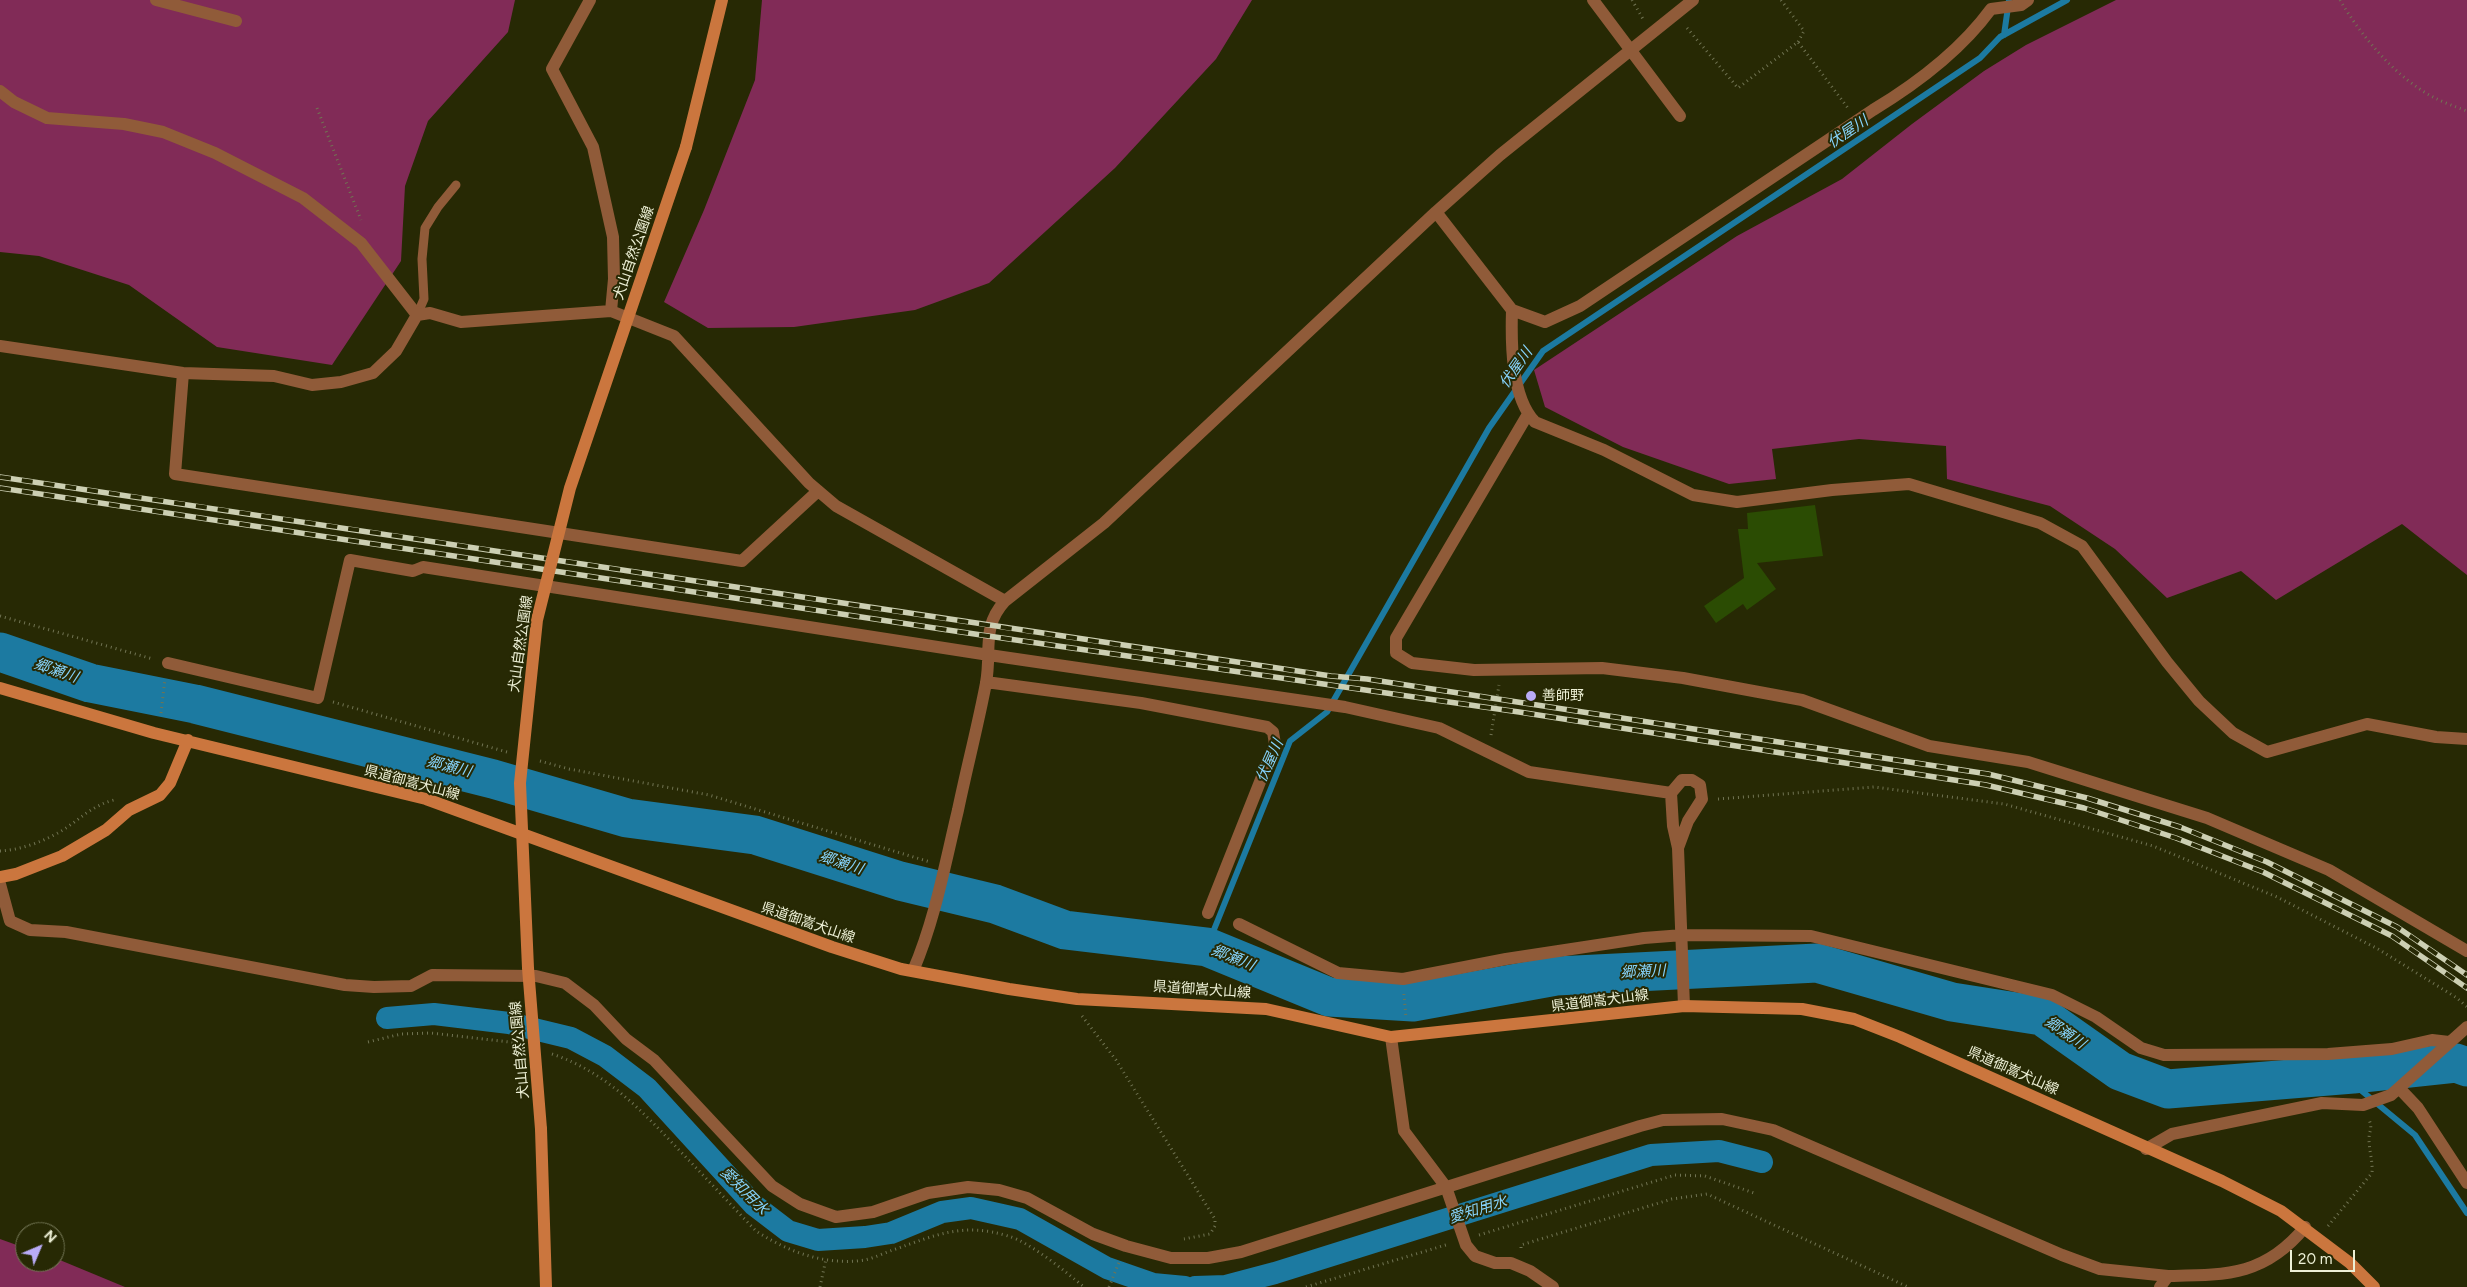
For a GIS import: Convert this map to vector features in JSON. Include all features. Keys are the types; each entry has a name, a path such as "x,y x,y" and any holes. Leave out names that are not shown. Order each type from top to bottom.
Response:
{"main road":[{"name":"犬山自然公園線","path":"546,1287 541,1129 528,968 520,783 537,620 570,488 686,147 722,0"},
{"name":"県道御嵩犬山線","path":"0,688 154,733 188,740 323,776 426,799 758,922 914,971 1077,999 1266,1009 1392,1037 1684,1006 1802,1009 1854,1019 1900,1036 2222,1181 2281,1211 2305,1227 2350,1263 2374,1287"},
{"path":"0,877 16,874 62,856 106,830 129,810 160,795 170,783 188,740"}],"street":[{"path":"156,0 236,20"},
{"path":"590,0 552,69 593,147 613,237 614,279 612,311"},
{"path":"1593,0 1680,116"},
{"path":"914,971 933,914 986,682 990,626 994,613 1006,601 1104,523 1436,212 1500,155 1693,0"},
{"path":"1436,212 1512,310 1545,322 1580,306 1857,120 1909,88 1979,27 1992,9 2024,2"},
{"path":"0,91 14,102 48,118 124,124 163,132 215,153 303,198 361,243 416,315"},
{"path":"1512,310 1512,366 1528,414 1535,422 1604,450 1693,495 1737,502 1832,490 1909,484 2040,523 2082,546 2198,701 2233,733 2267,752 2366,724 2436,737 2467,739"},
{"path":"416,315 430,313 461,322 612,311 674,336 818,490 836,506 1006,601"},
{"path":"0,346 183,373 274,376 312,385 341,382 372,373 396,351 416,315"},
{"path":"183,373 175,474 742,561 818,490"},
{"path":"1528,414 1396,638 1396,653 1412,663 1474,670 1602,668 1683,678 1802,700 1929,746 2028,762 2207,818 2329,870 2467,951"},
{"path":"168,663 318,698 350,560 413,571 423,567 989,655 1345,707 1439,728 1529,772 1672,793"},
{"path":"986,682 1141,703 1267,727 1274,732 1274,744 1208,913"},
{"path":"1678,848 1688,821 1702,799 1700,785 1692,780 1682,780 1672,793 1673,826 1678,848 1683,935 1684,1006"},
{"path":"0,884 10,921 30,930 66,932 346,986 411,986 432,976 536,976 565,983 594,1005 626,1039 654,1060 698,1104 772,1186 800,1204 836,1217 873,1212 928,1193 968,1187 1000,1190 1027,1198 1092,1234 1126,1246 1171,1258 1208,1258 1241,1252 1664,1120 1722,1119 1773,1130 2062,1255 2100,1269 2168,1276 2239,1272 2272,1258 2285,1249 2305,1227"},
{"path":"1239,924 1338,973 1403,979 1506,959 1644,938 1683,935 1811,936 2026,987 2074,1004 2141,1048 2164,1055 2328,1054 2392,1048 2432,1040 2445,1046"},
{"path":"2146,1148 2172,1134 2322,1102 2363,1105 2396,1092 2467,1027"},
{"path":"1392,1037 1404,1131 1446,1187 1464,1239 1475,1256 1495,1263 1511,1263 1530,1270 1553,1287"},
{"path":"2396,1092 2418,1108 2467,1183"},
{"path":"2160,1287 2168,1276"}],"lane":[{"path":"416,315 424,299 422,259 425,228 438,207 456,185"}],"path":[{"path":"1681,33 1689,27 1738,88 1798,42 1804,31 1781,0"},
{"path":"2340,0 2350,18 2375,50 2398,72 2434,98 2467,111"},
{"path":"1798,42 1857,120"},
{"path":"318,108 361,220 361,243"},
{"path":"0,616 168,663 161,713"},
{"path":"1489,752 1502,669"},
{"path":"318,698 513,753"},
{"path":"531,758 568,769 710,795 945,865"},
{"path":"1702,799 1737,799 1784,792 1874,787 2004,804 2153,846 2277,897 2378,949 2457,998 2467,1007"},
{"path":"0,851 16,850 62,831 92,808 118,800"},
{"path":"1403,979 1406,1022"},
{"path":"1077,999 1079,1012 1116,1060 1215,1219 1215,1226 1210,1234 1179,1239"},
{"path":"2318,1238 2372,1173 2373,1163 2369,1138 2372,1127 2363,1105"},
{"path":"1306,1287 1675,1175 1705,1176 1754,1193"},
{"path":"1520,1267 1521,1245 1672,1199 1707,1194 1908,1287"},
{"path":"1109,1287 1126,1246"},
{"path":"820,1287 826,1259"}],"shaded area":[{"path":"0,0 515,0 508,32 428,121 405,186 401,261 332,365 217,347 129,285 39,256 0,252"},
{"path":"762,0 1252,0 1216,59 1115,168 989,283 915,310 794,327 708,328 664,302 704,210 755,80"},
{"path":"2116,0 2467,0 2467,575 2402,524 2276,600 2241,571 2167,598 2115,549 2050,506 1947,479 1946,446 1859,439 1772,449 1776,479 1729,484 1623,447 1545,407 1534,370 1737,236 1842,179 1984,71 2026,45"},
{"path":"0,1239 15,1244 15,1272 65,1272 65,1262 125,1287 0,1287"}],"building":[{"path":"1815,505 1823,556 1757,563 1776,589 1747,610 1743,604 1716,623 1704,606 1744,578 1738,529 1748,529 1747,513"}],"waterway":[{"path":"2004,35 2009,0"},
{"name":"伏屋川","path":"1207,947 1290,741 1327,712 1489,428 1543,351 1980,58 2000,37 2067,0"},
{"name":"郷瀬川","path":"0,652 90,683 195,704 493,779 627,818 755,835 900,881 995,904 1065,930 1207,947 1329,997 1413,1002 1556,976 1817,963 1952,1002 2042,1016 2120,1071 2168,1089 2353,1074 2456,1063 2467,1067"},
{"name":"愛知用水","path":"387,1018 434,1014 509,1023 571,1038 605,1056 647,1088 754,1205 788,1231 818,1240 865,1237 891,1233 942,1212 971,1208 1020,1219 1107,1268 1153,1284 1185,1287"},
{"path":"2353,1074 2357,1087 2415,1135 2467,1213"},
{"name":"愛知用水","path":"1195,1287 1226,1286 1275,1273 1651,1155 1719,1151 1762,1162"}],"railway":[{"path":"0,477 1331,676 1367,679 1988,774 2087,798 2180,827 2267,862 2397,927 2467,975"},
{"path":"0,488 988,636 1519,712 1986,785 2084,808 2176,838 2263,872 2392,936 2467,988"}],"place":[{"name":"善師野","path":"1531,696"}]}
